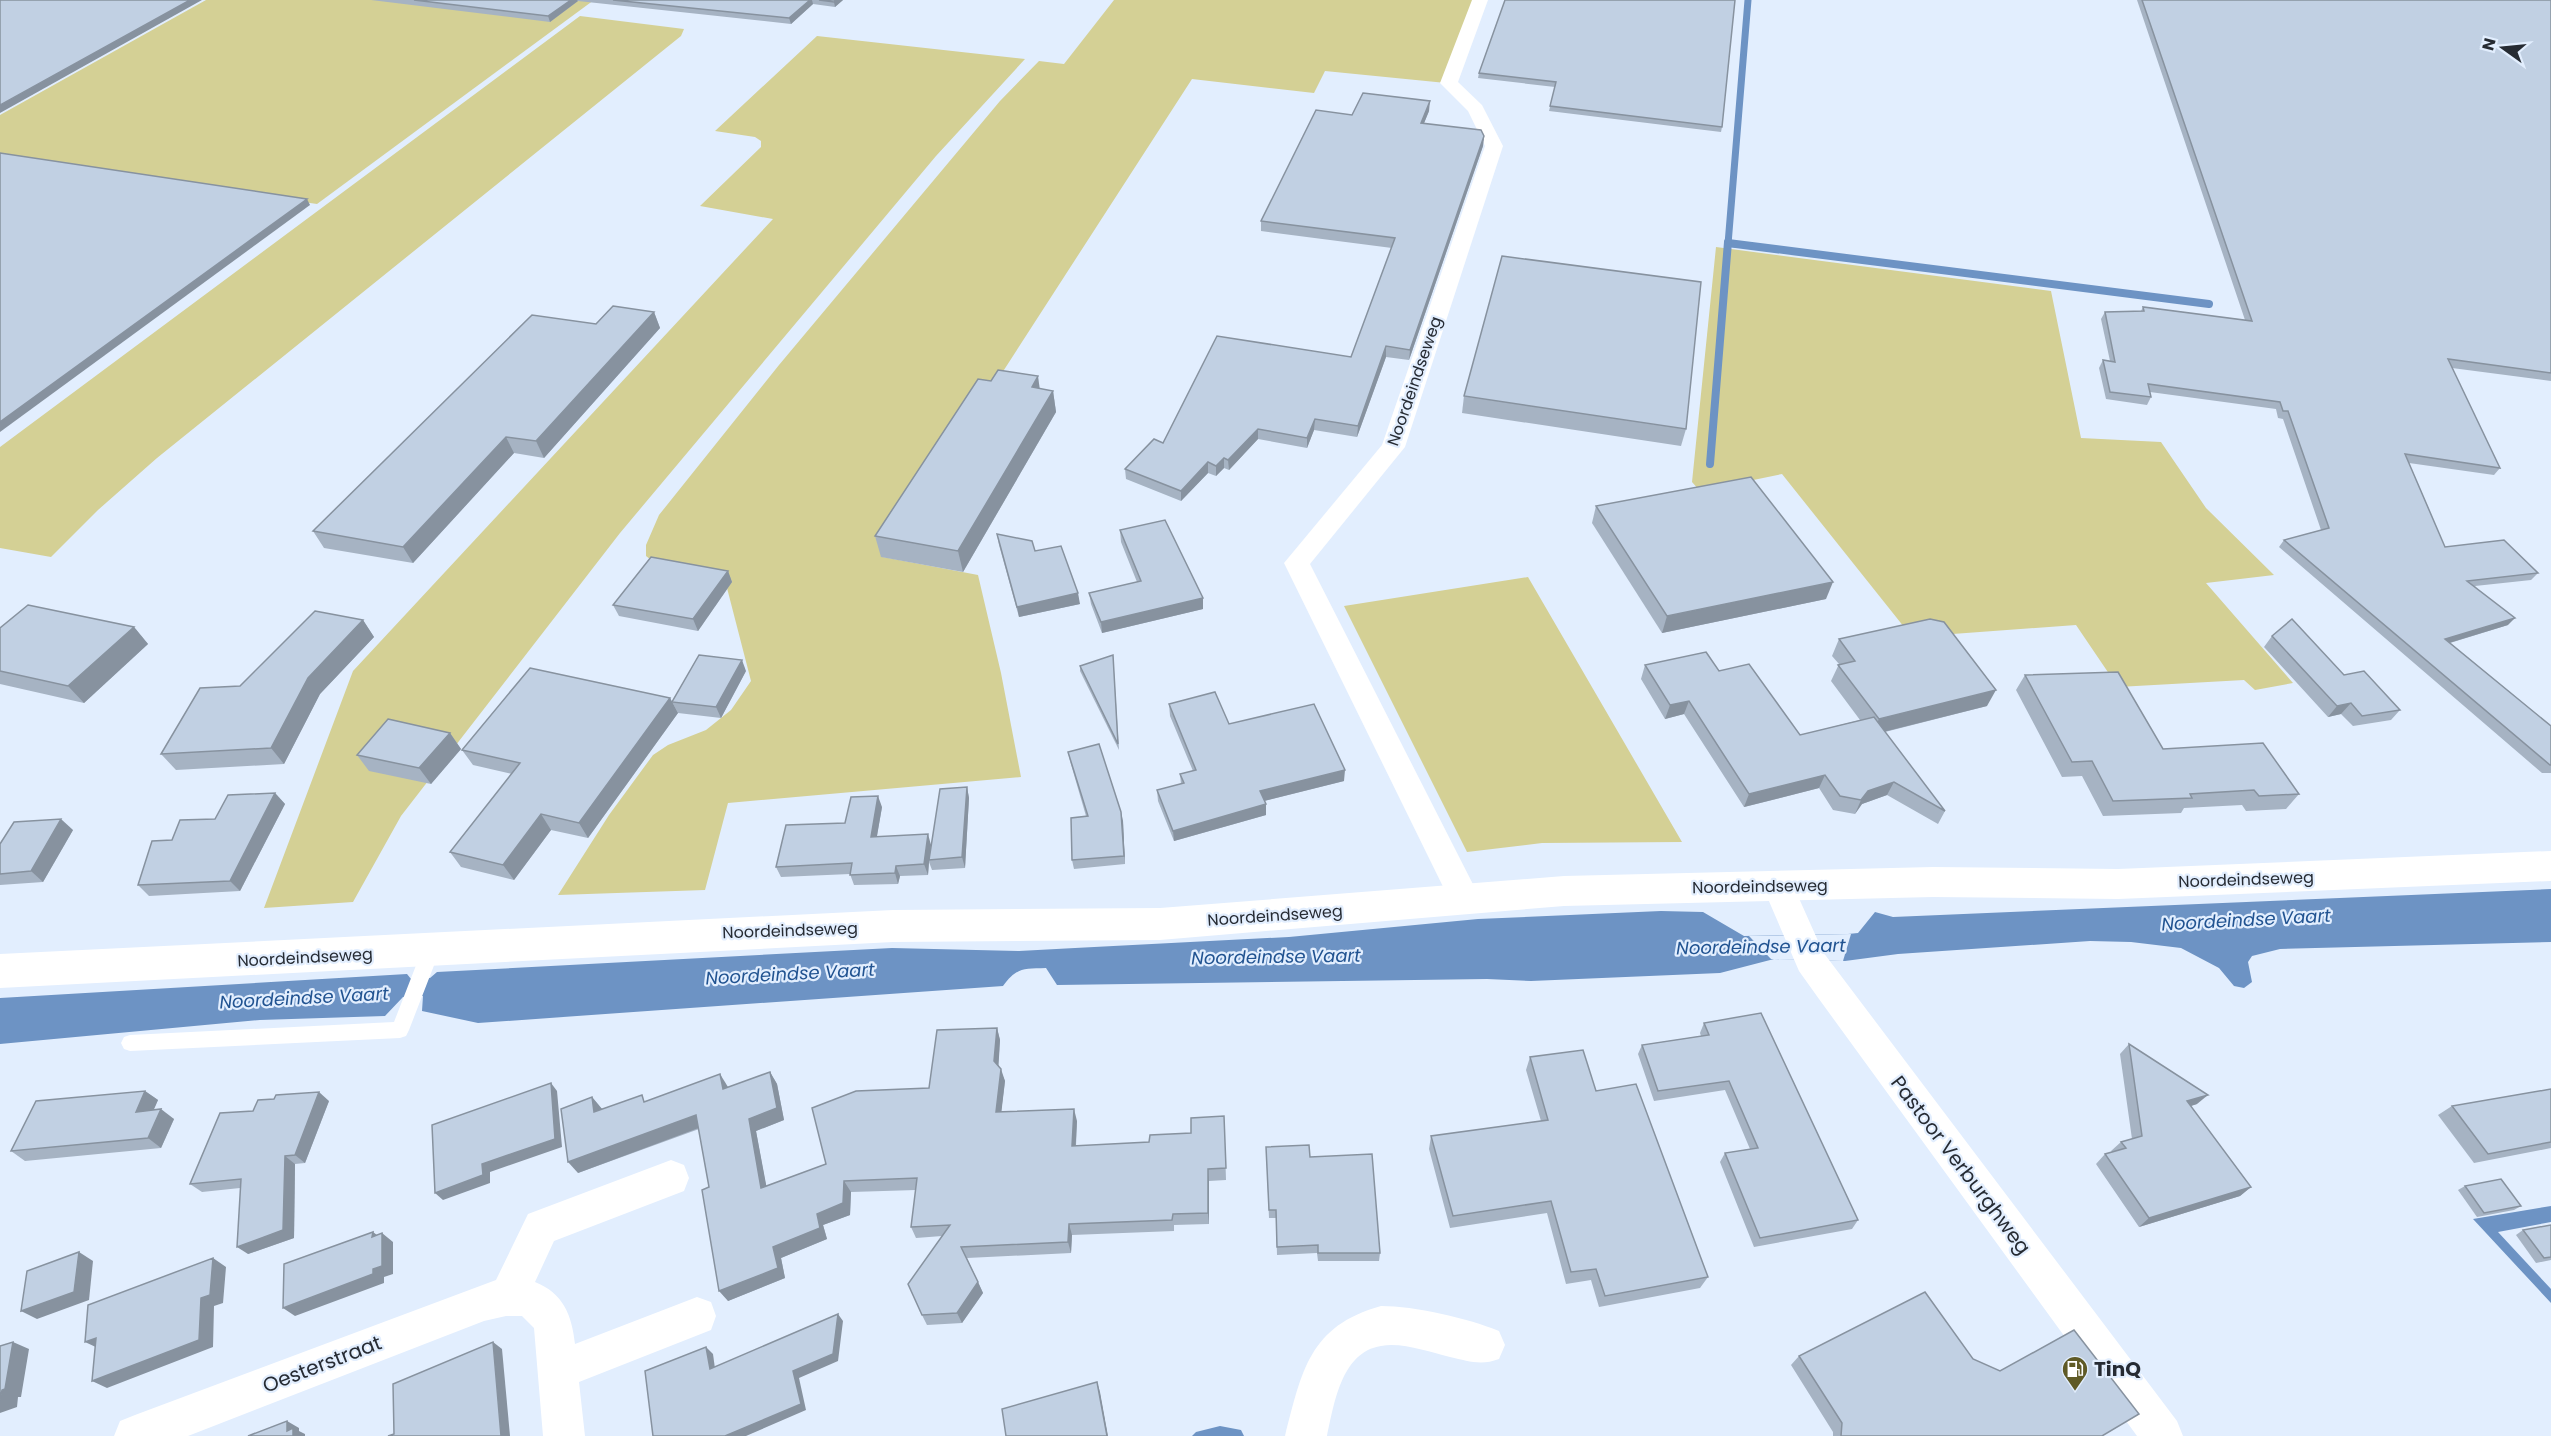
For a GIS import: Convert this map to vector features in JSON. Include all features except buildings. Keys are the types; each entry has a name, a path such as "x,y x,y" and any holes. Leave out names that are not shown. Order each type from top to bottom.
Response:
{"street":[{"name":"Noordeindseweg","path":"1457,883 1297,563 1393,447 1494,146 1476,109 1449,83 1480,0"},
{"name":"Noordeindseweg","path":"0,971 426,964 683,934 893,926 1160,924 1457,883 1563,891 1933,882 2118,884 2551,866"},
{"name":"Pastoor Verburghweg","path":"1778,885 1805,948 2162,1436"},
{"path":"564,1436 553,1324 545,1308 528,1297 509,1295 541,1227 671,1178"},
{"name":"Oesterstraat","path":"135,1436 484,1302 509,1295"},
{"path":"558,1370 697,1317"},
{"path":"1306,1436 1316,1395 1332,1356 1355,1333 1383,1325 1485,1345"}],"lane":[{"path":"130,1043 400,1030 426,964"}],"shaded area":[{"path":"206,0 594,0 317,204 0,157 0,115"},
{"path":"1114,0 1478,0 1446,83 1325,71 1314,93 1192,79 883,557 978,575 1001,673 1021,777 728,803 705,890 558,895 609,815 653,755 668,745 706,730 731,710 751,681 727,588 656,564 646,556 646,545 659,515 779,365 1000,101 1039,61 1064,64"},
{"path":"580,16 684,29 681,36 157,458 98,510 51,557 0,548 0,447"},
{"path":"817,36 1025,59 936,156 620,533 401,816 353,902 264,908 353,671 773,219 700,206 761,147 761,141 755,137 715,131"},
{"path":"1716,247 2051,291 2081,438 2161,442 2206,508 2274,575 2206,583 2293,683 2255,690 2244,680 2118,687 2076,625 1912,637 1782,474 1700,491 1692,482"},
{"path":"1528,577 1682,842 1542,843 1467,852 1344,606"}],"water":[{"name":"Noordeindse Vaart","path":"2551,889 2551,942 2280,949 2252,956 2248,962 2252,982 2244,988 2234,986 2219,968 2181,948 2131,942 2090,941 1898,954 1845,961 1774,959 1720,973 1531,981 1487,979 1057,985 1046,968 1021,970 1012,975 1003,986 478,1023 422,1011 423,996 403,997 385,1016 260,1020 0,1044 0,998 407,974 411,979 430,978 437,972 892,948 1019,951 1289,937 1478,919 1661,911 1703,912 1744,936 1848,934 1858,933 1875,912 1893,917"},
{"path":"2551,1206 2551,1222 2498,1232 2551,1289 2551,1303 2473,1219"},
{"path":"1220,1426 1241,1430 1244,1436 1192,1436 1196,1432"}],"pier":[{"path":"1851,934 1843,961 1771,959 1749,936"}],"waterway":[{"path":"1728,243 1748,0"},
{"path":"1710,464 1728,242"},
{"path":"1728,243 1735,244"},
{"path":"1728,243 2209,304"}],"place":[{"name":"TinQ","path":"2075,1392"}]}
